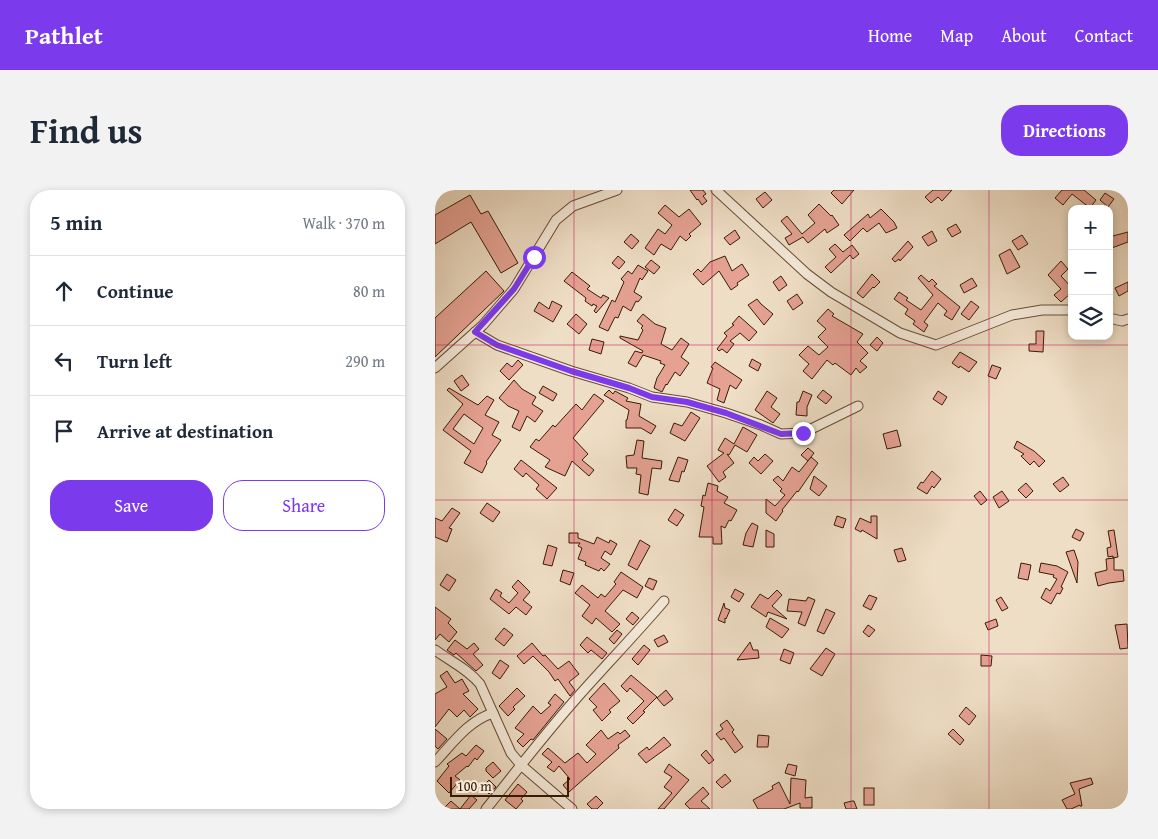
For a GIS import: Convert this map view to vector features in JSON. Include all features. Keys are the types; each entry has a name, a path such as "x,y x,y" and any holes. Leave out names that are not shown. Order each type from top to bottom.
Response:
{"street":[{"path":"435,368 475,332 514,289 557,220 573,206 617,190"},
{"path":"716,190 807,274 831,292 900,333 936,345 1012,315 1042,310 1068,310"},
{"path":"1113,319 1122,321 1128,319"},
{"path":"475,332 497,345 571,371 629,388 652,397 687,402 726,413 781,434 803,433 858,406"},
{"path":"486,809 574,701 631,640 664,601"},
{"path":"435,650 452,663 472,674 480,684 511,753 521,765 572,809"},
{"path":"435,762 468,726 481,717 493,713"}],"building":[{"path":"690,190 703,190 706,194 703,196 707,201 702,205"},
{"path":"834,190 854,190 842,204 831,193"},
{"path":"933,190 952,190 942,201 938,197 931,203 925,197"},
{"path":"1062,190 1084,190 1096,200 1092,205 1086,205 1072,194 1063,205 1055,198"},
{"path":"765,192 772,200 763,208 756,199"},
{"path":"1105,193 1114,199 1110,205 1106,205 1100,200"},
{"path":"470,195 481,214 488,211 518,263 501,273 471,222 435,244 435,215"},
{"path":"819,204 832,215 839,225 827,233 825,229 808,243 803,237 789,245 785,238 792,234 781,221 787,216 802,234 815,223 808,215"},
{"path":"665,205 679,217 689,209 701,224 689,234 691,236 686,241 680,236 671,250 661,244 654,255 645,248 658,229 665,234 672,225 658,213"},
{"path":"881,209 894,222 897,228 886,233 879,223 867,232 863,228 850,241 844,235 868,214 870,218"},
{"path":"956,224 961,232 952,237 947,229"},
{"path":"735,230 740,238 730,245 724,238"},
{"path":"932,231 937,241 928,246 922,237"},
{"path":"1128,232 1128,242 1113,248 1113,236"},
{"path":"631,234 639,241 632,249 624,242"},
{"path":"1022,235 1028,244 1018,250 1012,241"},
{"path":"908,241 913,247 900,261 899,259 895,262 892,259"},
{"path":"835,244 843,252 852,245 859,254 853,259 850,255 831,273 825,267 836,257 829,249"},
{"path":"1010,249 1020,267 1007,274 999,255"},
{"path":"618,256 625,262 619,269 612,263"},
{"path":"725,256 732,271 742,264 749,275 737,283 738,285 731,290 719,271 703,285 693,274 698,269 701,272 710,262"},
{"path":"651,260 660,267 654,274 645,267"},
{"path":"1061,261 1068,269 1061,276 1068,284 1068,296 1061,302 1054,295 1061,289 1048,275"},
{"path":"638,265 648,271 642,280 640,278 634,292 642,297 638,302 636,301 631,311 623,306 618,318 615,317 608,331 599,327 612,300 615,302 624,282 621,279 628,271 632,274"},
{"path":"486,271 504,291 435,357 435,318"},
{"path":"572,272 590,286 587,289 601,298 603,295 609,298 596,313 594,311 597,306 593,304 592,306 585,301 586,298 564,281"},
{"path":"872,274 880,282 863,298 857,293"},
{"path":"921,275 929,282 932,279 937,284 934,286 960,307 952,320 944,315 947,311 938,303 924,322 928,325 924,332 913,324 915,321 905,314 908,309 894,299 899,292 908,298 906,300 921,310 933,295 918,278"},
{"path":"781,276 787,285 779,291 773,282"},
{"path":"972,278 977,286 964,293 960,285"},
{"path":"1128,282 1128,291 1119,296 1115,288"},
{"path":"797,294 803,303 793,310 787,301"},
{"path":"757,299 773,314 764,325 748,305"},
{"path":"552,301 562,306 553,322 534,311 539,302 549,309"},
{"path":"971,301 979,307 969,320 961,314"},
{"path":"828,309 834,314 832,316 863,334 857,342 868,353 860,361 867,367 860,373 856,368 851,375 835,363 833,365 827,360 812,379 803,371 809,364 799,355 808,346 819,355 828,347 818,337 826,329 817,321"},
{"path":"576,314 587,324 579,334 567,324"},
{"path":"643,314 655,324 666,328 661,344 672,350 681,338 689,344 681,357 689,363 680,376 675,372 662,392 654,388 657,378 665,365 660,363 661,361 643,355 636,367 628,363 635,351 642,353 643,351 620,338 620,336 638,340 643,326 637,321"},
{"path":"739,316 757,332 749,341 740,333 730,341 734,344 727,353 722,349 719,351 717,349 727,336 724,333 734,325 732,324"},
{"path":"1036,331 1044,331 1043,352 1029,351 1029,344 1036,344"},
{"path":"877,337 883,343 877,351 870,345"},
{"path":"592,339 604,342 601,354 589,350"},
{"path":"960,352 977,362 969,372 952,363"},
{"path":"752,359 761,364 758,371 749,366"},
{"path":"518,360 523,365 509,380 500,371 507,363 512,367"},
{"path":"715,362 742,380 736,389 730,385 724,403 717,400 720,389 707,383 713,368 711,367"},
{"path":"992,365 1001,368 996,379 988,376"},
{"path":"462,375 469,385 461,391 454,381"},
{"path":"514,380 522,389 536,397 532,404 543,411 535,422 527,416 520,431 512,427 519,411 508,406 499,398"},
{"path":"543,386 557,394 553,401 539,393"},
{"path":"449,388 478,405 487,396 494,400 485,415 499,422 492,435 501,440 486,462 482,473 464,463 471,451 443,430 463,404 447,390","holes":["464,414 483,428 474,444 453,429"]},
{"path":"609,390 613,394 615,391 628,398 626,401 641,404 639,416 656,426 651,434 641,428 626,428 629,410 604,395"},
{"path":"823,390 832,397 826,404 817,397"},
{"path":"767,391 777,398 771,407 780,414 773,423 755,410"},
{"path":"803,391 812,395 807,407 807,416 796,415 797,402 799,402"},
{"path":"938,391 947,397 942,405 933,399"},
{"path":"594,394 604,401 573,438 588,454 582,460 594,470 589,476 572,461 565,476 545,467 550,460 530,447 536,439 539,441 553,425 555,427 576,404 582,410"},
{"path":"691,412 700,418 685,441 670,433 674,423 682,426"},
{"path":"743,427 757,435 747,452 735,445 729,455 727,454 734,463 723,472 726,477 719,482 707,466 724,453 718,450 725,438 734,444"},
{"path":"897,430 901,446 887,449 883,434"},
{"path":"637,440 644,441 642,458 662,461 661,469 652,468 648,495 639,493 641,475 636,474 637,468 627,468 626,456 634,455"},
{"path":"1017,441 1034,451 1045,461 1039,467 1034,461 1030,465 1021,456 1024,454 1014,448"},
{"path":"808,448 814,453 808,461 801,455"},
{"path":"765,454 773,461 761,474 749,463 754,457 758,461"},
{"path":"678,457 688,460 679,482 669,480"},
{"path":"811,457 818,463 798,492 782,510 776,521 766,513 766,499 775,506 785,495 773,480 778,476 783,481 792,467 799,472"},
{"path":"521,460 557,488 547,499 536,489 539,485 526,473 523,477 514,469"},
{"path":"932,471 941,479 934,488 932,486 927,494 917,488"},
{"path":"814,476 827,486 819,496 810,489"},
{"path":"1063,477 1069,485 1060,492 1053,484"},
{"path":"708,483 718,486 717,491 728,497 724,503 737,510 725,528 721,526 722,544 713,544 713,537 699,537 704,507 701,506"},
{"path":"1026,483 1033,491 1026,498 1018,490"},
{"path":"980,491 987,500 981,505 974,496"},
{"path":"1002,491 1009,501 999,508 993,497"},
{"path":"487,503 500,512 493,522 480,513"},
{"path":"452,508 460,513 449,528 452,529 447,542 435,537 435,518 442,521"},
{"path":"675,509 684,515 677,526 668,520"},
{"path":"837,516 846,519 843,528 834,525"},
{"path":"871,516 877,516 877,539 862,530 861,532 855,529 860,518 871,523"},
{"path":"752,523 758,526 753,547 743,545 746,533"},
{"path":"1076,529 1084,533 1080,541 1072,537"},
{"path":"766,530 774,534 774,547 766,547"},
{"path":"1114,530 1118,557 1113,558 1113,556 1108,557 1107,548 1111,547 1108,531"},
{"path":"569,533 578,533 578,538 594,544 597,537 609,543 610,540 617,544 611,555 605,551 601,558 610,564 604,571 601,568 599,571 585,565 586,562 578,559 582,548 578,546 580,543 569,543"},
{"path":"640,540 650,546 637,570 628,565"},
{"path":"548,545 557,548 552,566 543,564"},
{"path":"902,548 906,560 898,562 894,550"},
{"path":"1074,550 1078,562 1077,583 1066,552"},
{"path":"1114,558 1114,570 1123,570 1124,581 1098,586 1095,573 1107,570 1106,559"},
{"path":"1021,563 1031,565 1028,580 1018,578"},
{"path":"1041,563 1057,566 1068,572 1060,594 1057,593 1051,604 1041,598 1046,588 1050,591 1057,579 1053,577 1054,575 1039,572"},
{"path":"563,570 574,573 570,585 560,581"},
{"path":"621,572 643,587 637,598 623,590 605,611 620,624 612,632 596,618 592,624 582,616 590,605 575,593 582,585 598,598 601,594 605,597 616,584 614,582"},
{"path":"447,574 456,580 449,591 440,585"},
{"path":"649,578 657,581 653,590 645,586"},
{"path":"518,580 530,592 523,600 532,607 526,615 516,607 509,614 490,599 496,589 502,593 500,596 509,603 518,593 512,587"},
{"path":"735,589 744,594 739,602 731,597"},
{"path":"777,590 782,595 772,606 787,619 768,612 766,617 751,607 760,594 768,599"},
{"path":"869,595 877,598 871,610 863,606"},
{"path":"808,597 815,600 805,626 798,623 802,612 787,611 789,599 806,601"},
{"path":"1001,597 1008,608 1002,611 996,600"},
{"path":"724,603 725,608 730,610 725,618 725,623 718,620"},
{"path":"435,607 451,619 448,623 457,632 449,642 440,634 435,640"},
{"path":"826,609 835,613 824,634 817,631"},
{"path":"632,612 639,618 633,625 626,619"},
{"path":"770,618 789,629 782,638 766,627"},
{"path":"996,619 998,626 988,630 985,623"},
{"path":"1127,624 1128,648 1120,649 1115,625"},
{"path":"868,625 875,630 869,637 863,632"},
{"path":"504,628 513,635 504,646 495,639"},
{"path":"617,630 622,634 614,644 609,639"},
{"path":"664,635 668,642 658,647 654,640"},
{"path":"587,637 607,653 602,659 591,650 588,653 580,645"},
{"path":"455,640 467,649 474,643 479,649 473,654 483,665 476,671 456,653 454,655 447,650"},
{"path":"750,642 753,650 758,650 759,658 737,660"},
{"path":"532,643 558,669 569,661 579,674 569,682 575,690 570,696 558,679 555,681 533,656 524,664 517,656"},
{"path":"644,645 650,650 638,665 632,659"},
{"path":"826,648 835,654 822,676 810,669"},
{"path":"784,649 794,653 790,664 780,660"},
{"path":"981,655 992,656 991,666 981,666"},
{"path":"500,660 509,666 500,679 492,673"},
{"path":"447,671 455,683 462,679 469,691 463,694 478,709 470,717 464,710 457,717 449,709 435,727 435,694 447,687 440,676"},
{"path":"631,675 657,697 633,724 627,718 644,701 630,688 627,692 621,686"},
{"path":"604,683 620,701 609,710 611,712 602,721 593,710 597,707 589,699"},
{"path":"517,688 525,696 513,707 515,709 508,716 499,706"},
{"path":"666,690 673,699 664,706 657,698"},
{"path":"555,694 564,702 533,740 531,739 523,747 517,741 524,734 515,728 533,706 541,714 551,705 548,703"},
{"path":"966,707 976,716 969,725 959,716"},
{"path":"727,720 734,730 732,732 743,747 735,753 724,738 721,740 716,734 723,729 720,725"},
{"path":"435,729 447,739 438,749 435,746"},
{"path":"953,729 964,740 960,745 948,734"},
{"path":"601,730 608,739 618,732 620,734 625,730 630,736 569,792 563,785 570,779 559,766 554,772 547,767 552,762 542,754 548,748 565,763 578,753 587,763 596,754 586,745"},
{"path":"758,735 769,736 768,747 757,747"},
{"path":"664,737 671,745 646,763 638,754 647,747 649,750"},
{"path":"476,745 484,751 477,760 475,758 468,767 455,776 460,780 449,793 437,781 449,766 447,764 462,753 466,756"},
{"path":"706,750 714,760 709,764 701,755"},
{"path":"493,762 501,771 493,778 486,771 486,768"},
{"path":"669,764 689,780 664,809 658,809 672,793 664,787 672,777 664,772"},
{"path":"788,764 797,766 795,776 785,773"},
{"path":"725,774 731,781 722,788 716,782"},
{"path":"791,778 806,780 805,798 812,797 812,808 800,808 800,803 784,809 758,809 753,800 773,789 772,786 779,782 790,804"},
{"path":"1091,778 1093,784 1079,789 1082,806 1067,809 1062,800 1075,794 1070,783"},
{"path":"489,780 496,787 489,794 482,787"},
{"path":"518,784 527,792 521,799 523,801 516,809 505,800"},
{"path":"703,787 709,794 701,801 710,809 690,809 685,804"},
{"path":"864,788 874,788 874,805 864,805"},
{"path":"471,795 477,800 469,809 460,809"},
{"path":"596,796 603,803 597,809 592,809 587,804"},
{"path":"451,801 460,809 443,809"},
{"path":"854,801 857,809 846,809 844,803"}],"route":[{"path":"534,257 514,289 475,332 497,345 652,397 687,402 726,413 781,434 803,433"}]}
